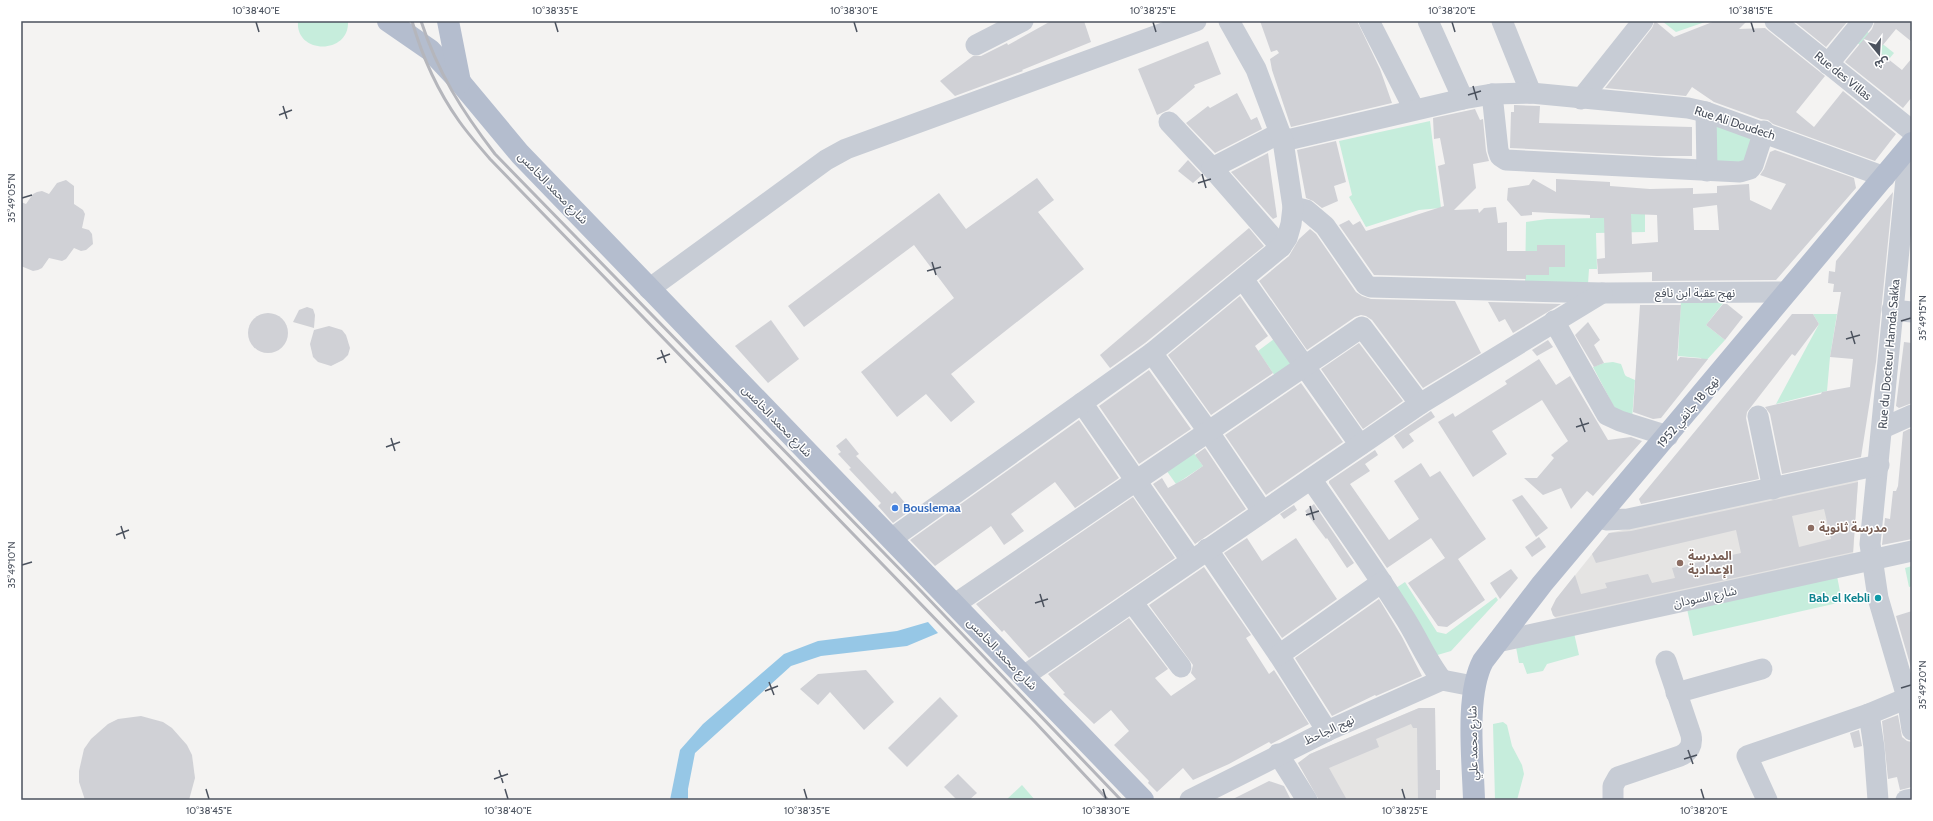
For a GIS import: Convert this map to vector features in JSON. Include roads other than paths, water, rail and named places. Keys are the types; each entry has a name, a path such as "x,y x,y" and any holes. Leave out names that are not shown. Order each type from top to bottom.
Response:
{"main road":[{"path":"388,21 430,50 460,82"},
{"name":"شارع محمد الخامس","path":"448,21 460,82 520,154 649,289 892,538 1143,800"},
{"name":"نهج 18 جانفي 1952","path":"1473,686 1478,672 1497,642 1542,584 1668,436 1787,292 1901,181 1911,141"},
{"name":"شارع محمد علي","path":"1473,686 1472,714 1474,800"}],"street":[{"path":"976,45 1023,21"},
{"path":"649,289 826,160 846,149 1196,21"},
{"path":"892,538 1152,353 1243,279 1281,246 1287,238 1291,224 1293,207 1281,137 1256,69 1228,21"},
{"path":"1369,21 1414,109"},
{"path":"1428,21 1463,99"},
{"path":"1502,21 1531,94"},
{"name":"Rue des Villas","path":"1775,21 1828,64 1911,141"},
{"path":"1828,64 1863,21"},
{"path":"1581,99 1634,24"},
{"path":"1492,94 1498,153 1506,160 1740,172 1750,169 1753,165 1764,131"},
{"name":"Rue Ali Doudech","path":"1212,168 1281,137 1492,94 1531,94 1688,108 1706,112 1764,131 1901,181"},
{"path":"1706,112 1707,171"},
{"path":"1169,122 1281,246"},
{"name":"Rue du Docteur Hamda Sakka","path":"1901,181 1902,311 1883,428 1870,544 1882,612 1909,697 1912,730"},
{"name":"نهج عقبة ابن نافع","path":"1293,207 1306,210 1325,226 1366,285 1371,287 1602,293 1787,292"},
{"path":"1243,279 1360,445"},
{"path":"1024,676 1262,511 1420,404 1602,293"},
{"path":"1554,321 1607,415 1620,421 1668,436"},
{"path":"955,604 1304,365 1362,327 1420,404"},
{"path":"1152,353 1208,431 1262,511"},
{"path":"1082,403 1135,481 1199,555 1279,655 1327,731"},
{"path":"1883,428 1912,415"},
{"path":"1758,416 1774,489"},
{"path":"1600,515 1606,520 1628,519 1774,489 1879,465"},
{"path":"1311,479 1410,625 1430,665 1442,680 1473,686"},
{"name":"شارع السودان","path":"1497,642 1912,551"},
{"path":"1279,655 1382,582"},
{"path":"1132,602 1181,667"},
{"path":"1613,800 1613,786 1618,777 1680,756 1689,750 1691,745 1691,735 1666,661"},
{"path":"1676,693 1762,669"},
{"name":"نهج الجاحظ","path":"1190,800 1278,754 1442,680"},
{"path":"1767,800 1742,756 1869,714 1909,697"},
{"path":"1869,714 1874,747 1878,800"},
{"path":"1278,754 1307,800"},
{"path":"1906,800 1912,799"}],"water":[{"path":"928,622 938,633 907,646 821,656 791,666 695,753 688,789 688,800 670,800 680,750 703,724 784,654 818,641 897,631"}],"railway":[{"path":"412,21 425,60 437,85 462,126 490,159 1035,722 1108,800"},
{"path":"421,21 443,75 462,107 495,154 921,591 1121,800"}],"place":[{"name":"Bouslemaa","path":"895,508"},
{"name":"مدرسة ثانوية","path":"1811,528"},
{"name":"المدرسة الإعدادية","path":"1680,563"},
{"name":"Bab el Kebli","path":"1878,598"}]}
